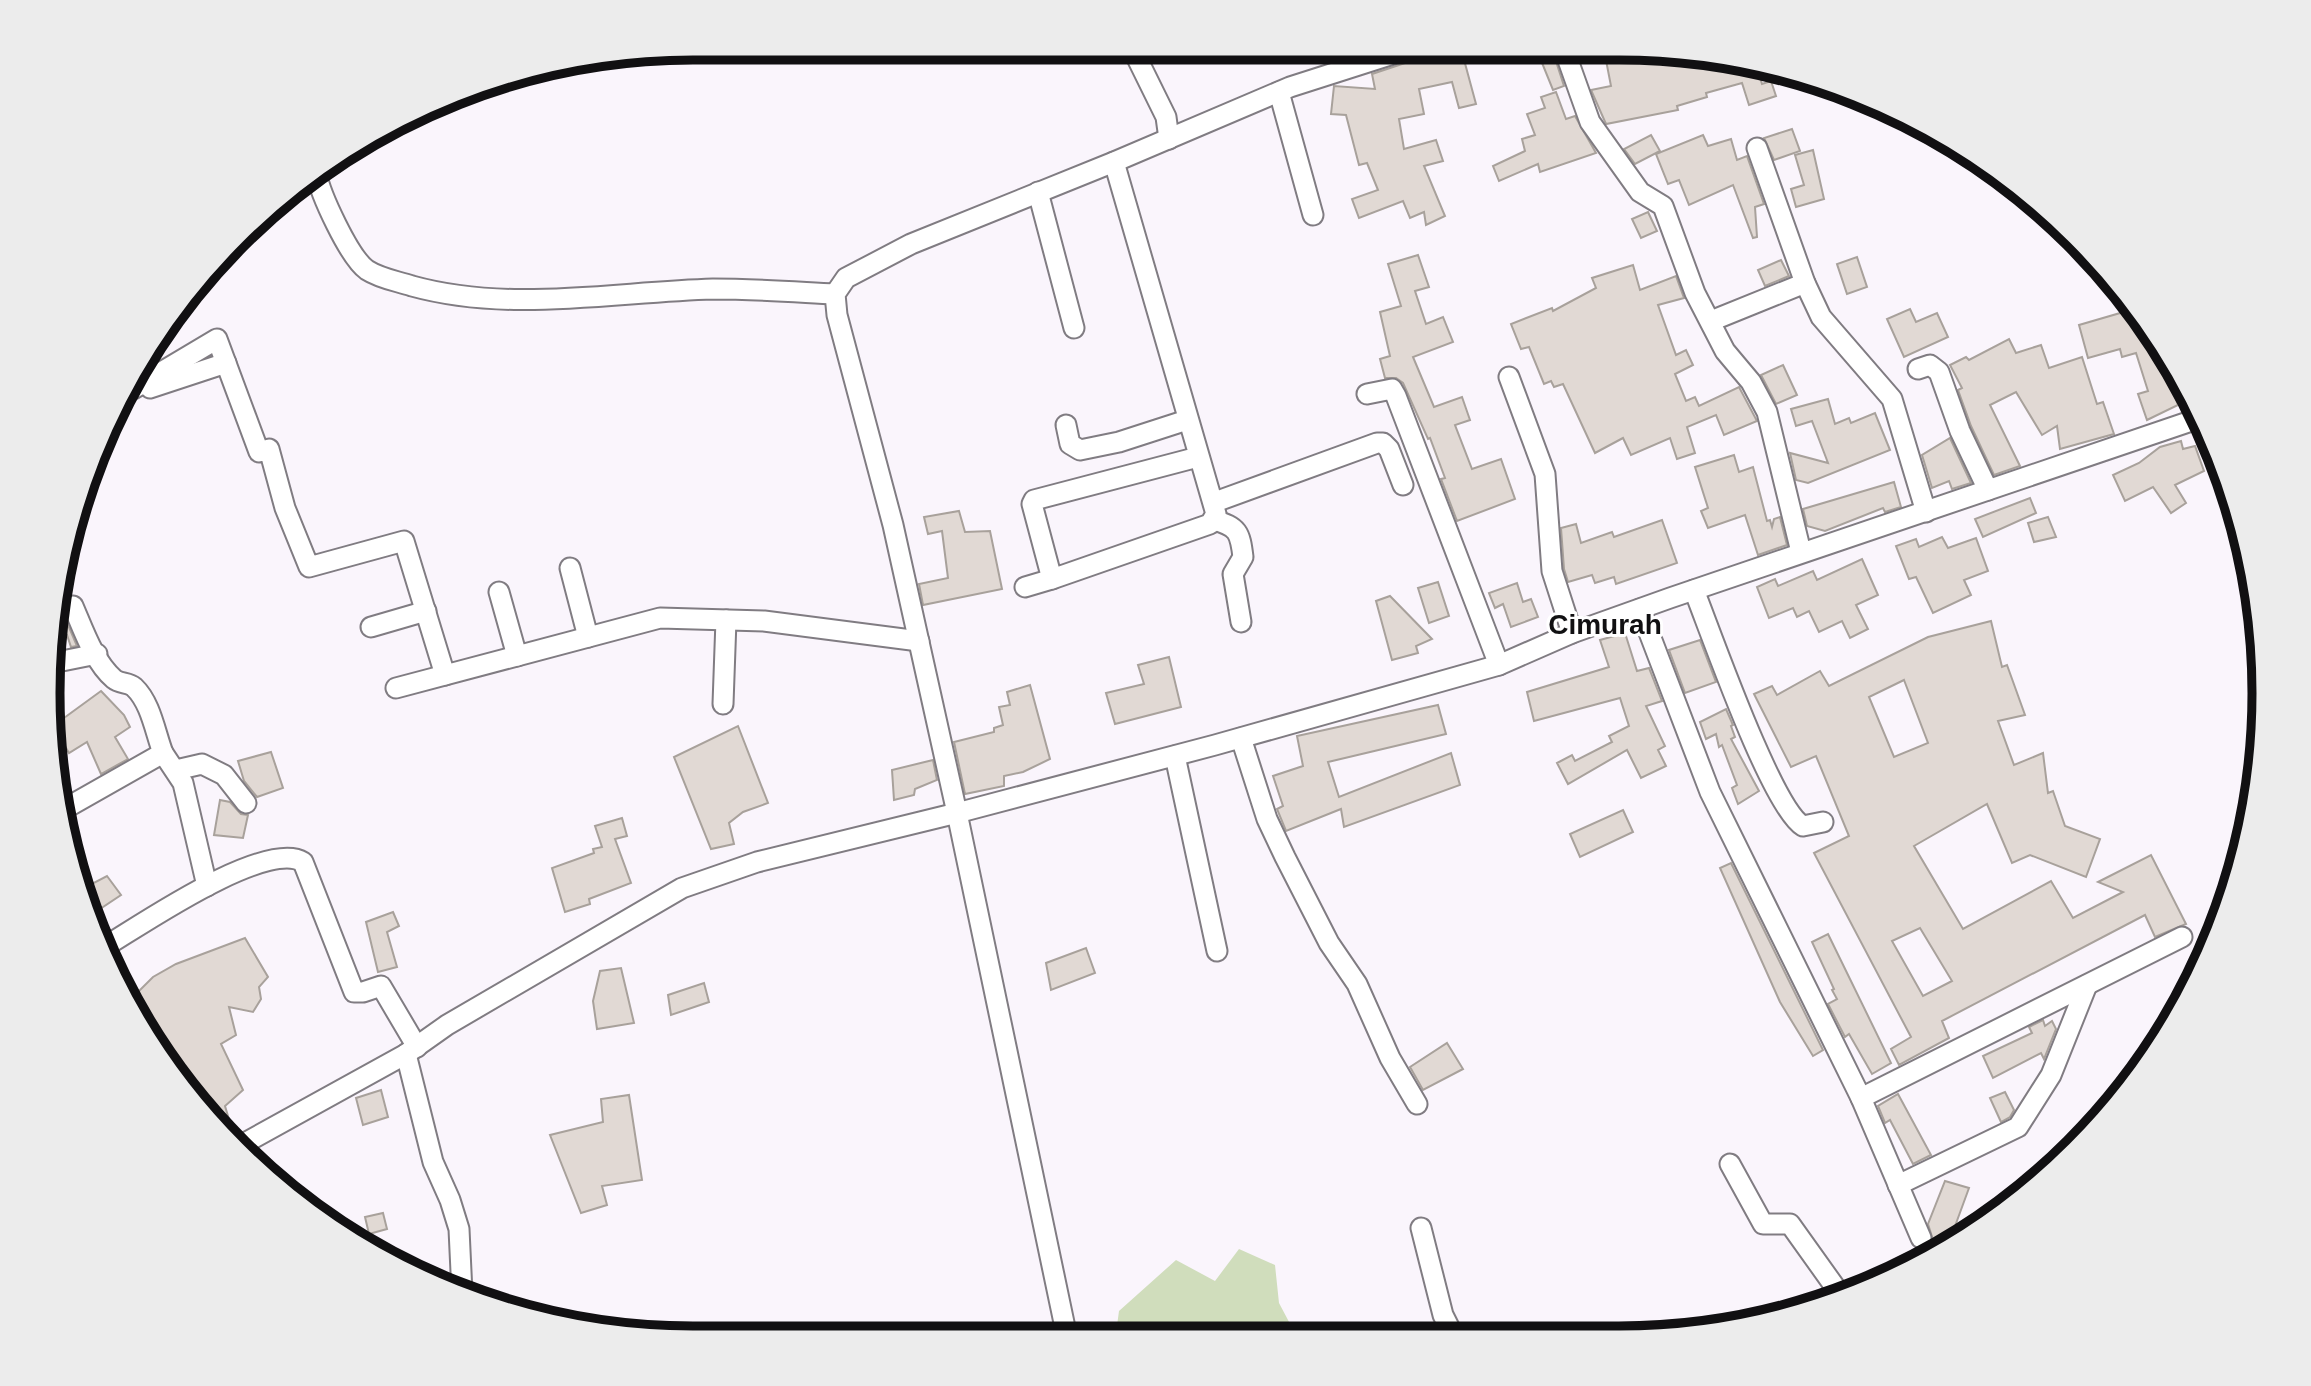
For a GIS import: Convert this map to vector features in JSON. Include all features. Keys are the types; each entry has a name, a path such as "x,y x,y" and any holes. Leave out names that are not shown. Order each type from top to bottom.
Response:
{"street":[{"path":"1138,60 1166,117 1169,139"},
{"path":"1065,1326 919,641 893,525 837,315 835,294 854,272 912,244 1279,92 1376,60"},
{"path":"1568,60 1590,122 1640,192 1663,206 1695,293 1725,351 1751,382 1767,412 1801,552"},
{"path":"1279,92 1313,215"},
{"path":"1757,148 1805,283 1821,317 1892,399 1926,512"},
{"path":"1114,162 1215,511 1237,530 1243,556 1233,575 1241,622"},
{"path":"320,181 354,255 365,268 381,277 451,297 539,300 714,289 835,294"},
{"path":"1038,192 1074,328"},
{"path":"1711,321 1805,283"},
{"path":"139,385 217,339 259,452 269,449 285,508 309,567 404,541 446,674"},
{"path":"135,394 226,363"},
{"path":"1918,369 1930,365 1939,372 1960,430 1988,490"},
{"path":"1509,377 1545,474 1552,571 1572,633"},
{"path":"1367,394 1387,388 1392,389 1396,396 1499,665"},
{"path":"1066,425 1070,444 1080,450 1119,442 1187,420"},
{"path":"246,1142 411,1050 447,1025 682,888 757,862 1175,756 1499,665 1572,633 1801,552 2190,421"},
{"path":"1025,587 1210,524 1215,511 1377,443 1383,443 1388,449 1403,485"},
{"path":"1052,579 1038,533 1032,504 1034,500 1198,457"},
{"path":"570,568 589,637"},
{"path":"1694,590 1767,774 1795,821 1803,826 1823,822"},
{"path":"499,592 517,656"},
{"path":"73,606 97,654 113,678 133,687 156,727 163,753 176,771 195,827 206,886"},
{"path":"1640,609 1710,792 1861,1098 1921,1238"},
{"path":"371,627 426,611"},
{"path":"396,688 660,618 764,621 919,641"},
{"path":"723,704 726,620"},
{"path":"61,661 97,654"},
{"path":"1241,738 1267,819 1284,857 1329,943 1357,984 1390,1058 1417,1104"},
{"path":"70,806 163,753"},
{"path":"1175,756 1217,951"},
{"path":"176,771 202,764 224,775 246,803"},
{"path":"111,942 163,908 231,874 279,859 296,858 303,862 354,992 381,986 411,1050 433,1162 450,1199 459,1229 461,1282"},
{"path":"1861,1098 2182,937"},
{"path":"1898,1185 2018,1127 2051,1075 2087,985"},
{"path":"1730,1164 1763,1224 1790,1224 1835,1288"},
{"path":"1420,1228 1443,1315 1448,1326"}],"green space":[{"path":"1239,1249 1275,1265 1279,1303 1291,1326 1117,1326 1119,1311 1176,1260 1215,1281"}],"building":[{"path":"1414,60 1464,60 1476,104 1459,108 1452,82 1419,89 1424,114 1399,119 1404,149 1436,140 1443,161 1424,166 1445,216 1426,225 1424,212 1410,218 1403,201 1359,218 1352,199 1378,190 1367,163 1359,165 1346,115 1331,114 1334,86 1375,89 1372,74"},
{"path":"1541,60 1556,60 1564,86 1553,90"},
{"path":"1606,60 1659,61 1701,65 1759,76 1762,84 1771,81 1776,96 1749,105 1742,83 1706,93 1707,97 1677,106 1678,110 1606,124 1591,90 1611,86"},
{"path":"1556,92 1566,119 1575,116 1596,153 1540,172 1538,164 1499,181 1493,166 1525,151 1522,139 1535,135 1527,114 1545,108 1541,97"},
{"path":"1792,129 1800,151 1774,160 1764,138"},
{"path":"1651,135 1660,151 1635,164 1624,149"},
{"path":"1703,135 1708,146 1731,139 1737,160 1747,156 1764,204 1755,207 1757,237 1753,238 1733,185 1689,205 1679,180 1668,184 1656,154"},
{"path":"1813,150 1824,199 1796,207 1791,189 1804,185 1795,155"},
{"path":"1648,212 1657,231 1641,238 1632,219"},
{"path":"1418,255 1429,287 1415,291 1426,324 1443,317 1453,342 1413,357 1434,407 1462,397 1470,420 1455,425 1472,469 1501,459 1515,499 1457,521 1441,479 1445,478 1430,438 1428,439 1403,383 1396,378 1385,378 1380,359 1390,356 1380,312 1401,306 1388,264"},
{"path":"1857,257 1867,287 1847,294 1837,264"},
{"path":"1781,260 1789,276 1765,286 1758,270"},
{"path":"1633,265 1640,290 1676,276 1684,298 1658,305 1676,355 1686,350 1693,365 1675,374 1686,401 1695,397 1699,406 1739,387 1757,421 1724,435 1716,415 1687,427 1695,453 1677,459 1670,438 1631,455 1623,438 1595,453 1563,384 1554,387 1551,381 1544,384 1529,347 1521,349 1511,324 1552,308 1553,311 1596,288 1592,278"},
{"path":"1910,309 1916,322 1937,313 1948,337 1904,357 1887,319"},
{"path":"2124,312 2167,376 2178,405 2147,420 2138,394 2148,391 2136,353 2122,357 2120,349 2088,358 2079,325"},
{"path":"2009,339 2016,353 2041,345 2049,368 2082,357 2097,404 2103,402 2114,434 2060,449 2057,426 2042,435 2016,392 1990,405 2020,466 1994,475 1971,426 1958,390 1962,388 1950,365 1966,357 1969,360"},
{"path":"1783,365 1797,395 1776,404 1761,375"},
{"path":"1828,399 1835,424 1849,418 1851,423 1875,413 1890,450 1808,483 1796,480 1790,453 1828,463 1812,421 1796,426 1791,409"},
{"path":"1950,438 1971,483 1952,489 1949,481 1932,488 1922,455"},
{"path":"2181,441 2183,449 2195,446 2204,471 2175,485 2186,503 2171,513 2153,487 2125,501 2113,475 2139,463 2160,447"},
{"path":"1734,455 1739,472 1753,467 1767,521 1770,520 1772,527 1774,519 1780,517 1787,545 1758,555 1745,515 1708,528 1701,511 1708,508 1695,467"},
{"path":"1894,482 1901,507 1885,512 1883,508 1825,531 1807,526 1803,509"},
{"path":"2030,498 2036,513 1983,537 1975,519"},
{"path":"959,511 965,532 990,531 1002,589 923,605 919,584 948,578 942,531 928,534 924,517"},
{"path":"2048,517 2056,537 2034,542 2028,523"},
{"path":"1662,520 1677,563 1616,584 1614,577 1595,583 1592,575 1568,582 1564,569 1561,528 1576,524 1581,543 1612,532 1614,537"},
{"path":"1942,537 1948,548 1976,538 1988,571 1964,580 1971,595 1933,613 1916,577 1909,579 1896,546 1916,539 1919,547"},
{"path":"1862,559 1878,595 1856,605 1868,629 1850,638 1842,621 1819,632 1809,611 1797,617 1793,608 1769,618 1757,587 1775,579 1778,586 1813,571 1817,580"},
{"path":"1438,582 1449,616 1429,623 1418,588"},
{"path":"1517,583 1523,602 1531,599 1538,617 1511,627 1503,604 1495,608 1489,593"},
{"path":"1390,596 1432,639 1416,646 1418,653 1392,660 1376,601"},
{"path":"64,616 77,646 71,647 67,635 63,636"},
{"path":"1991,621 2002,667 2007,665 2025,715 1998,721 2014,765 2043,753 2048,793 2053,791 2065,826 2100,839 2086,877 2030,855 2012,863 1987,804 1914,846 1963,929 2051,881 2073,918 2123,892 2098,882 2151,855 2186,924 2155,937 2145,915 1942,1021 1949,1038 1899,1065 1891,1049 1911,1037 1814,853 1849,836 1816,756 1791,767 1754,694 1772,686 1777,695 1820,671 1829,686 1928,637","holes":["1904,680 1928,743 1894,757 1869,697","1920,928 1952,981 1923,996 1892,941"]},
{"path":"1625,633 1637,671 1649,668 1662,701 1646,706 1665,746 1658,750 1666,766 1641,778 1627,750 1568,784 1557,763 1572,755 1575,761 1612,742 1609,736 1629,726 1620,698 1534,721 1527,692 1609,667 1600,640"},
{"path":"1700,640 1716,682 1685,693 1669,650"},
{"path":"1169,657 1181,707 1115,724 1106,693 1144,684 1138,665"},
{"path":"1030,685 1050,759 1023,772 1004,776 1004,786 965,794 954,742 994,732 994,728 1003,725 999,707 1010,705 1007,692"},
{"path":"101,691 124,715 130,727 115,737 128,759 101,774 87,742 69,753 62,741 61,720"},
{"path":"1438,705 1446,734 1328,762 1339,797 1451,753 1460,785 1344,827 1341,809 1286,831 1277,809 1283,806 1273,776 1303,766 1297,736"},
{"path":"1726,709 1735,737 1731,739 1759,791 1738,804 1732,788 1737,785 1722,745 1719,747 1716,734 1706,739 1700,722"},
{"path":"738,726 768,803 743,812 729,823 734,844 711,849 674,757"},
{"path":"271,752 283,788 257,797 244,781 238,761"},
{"path":"933,760 937,780 915,789 914,795 894,800 892,770"},
{"path":"220,800 230,802 241,814 248,815 243,838 214,835"},
{"path":"1623,810 1633,832 1580,857 1570,834"},
{"path":"622,818 627,836 615,839 631,883 589,899 590,904 565,912 552,868 594,853 593,849 602,847 595,826"},
{"path":"1731,863 1823,1050 1813,1056 1780,1002 1720,868"},
{"path":"107,876 121,895 98,910 89,885"},
{"path":"393,912 399,926 387,932 397,967 378,972 366,922"},
{"path":"1828,934 1891,1063 1872,1074 1849,1034 1845,1037 1828,1004 1837,999 1812,942"},
{"path":"245,938 268,977 259,987 261,999 253,1012 229,1007 236,1035 221,1044 243,1090 225,1106 231,1126 190,1079 136,994 153,977 176,964"},
{"path":"1086,948 1095,973 1051,990 1046,963"},
{"path":"621,968 634,1023 597,1029 593,1001 600,971"},
{"path":"704,983 709,1002 671,1015 668,995"},
{"path":"2043,1020 2045,1026 2052,1021 2056,1029 2044,1059 2041,1053 1993,1078 1983,1056 2032,1033 2029,1027"},
{"path":"1447,1043 1463,1069 1423,1090 1410,1067"},
{"path":"381,1090 388,1117 363,1125 356,1098"},
{"path":"2005,1092 2014,1110 2010,1117 2001,1122 1990,1098"},
{"path":"1898,1094 1931,1155 1913,1164 1890,1120 1885,1123 1878,1106"},
{"path":"629,1095 642,1180 602,1186 607,1205 581,1213 550,1135 603,1122 601,1099"},
{"path":"1945,1181 1969,1188 1953,1230 1929,1245 1933,1240 1928,1224"},
{"path":"383,1213 387,1229 369,1234 365,1217"}],"district":[{"name":"Cimurah","path":"1605,624"}]}
